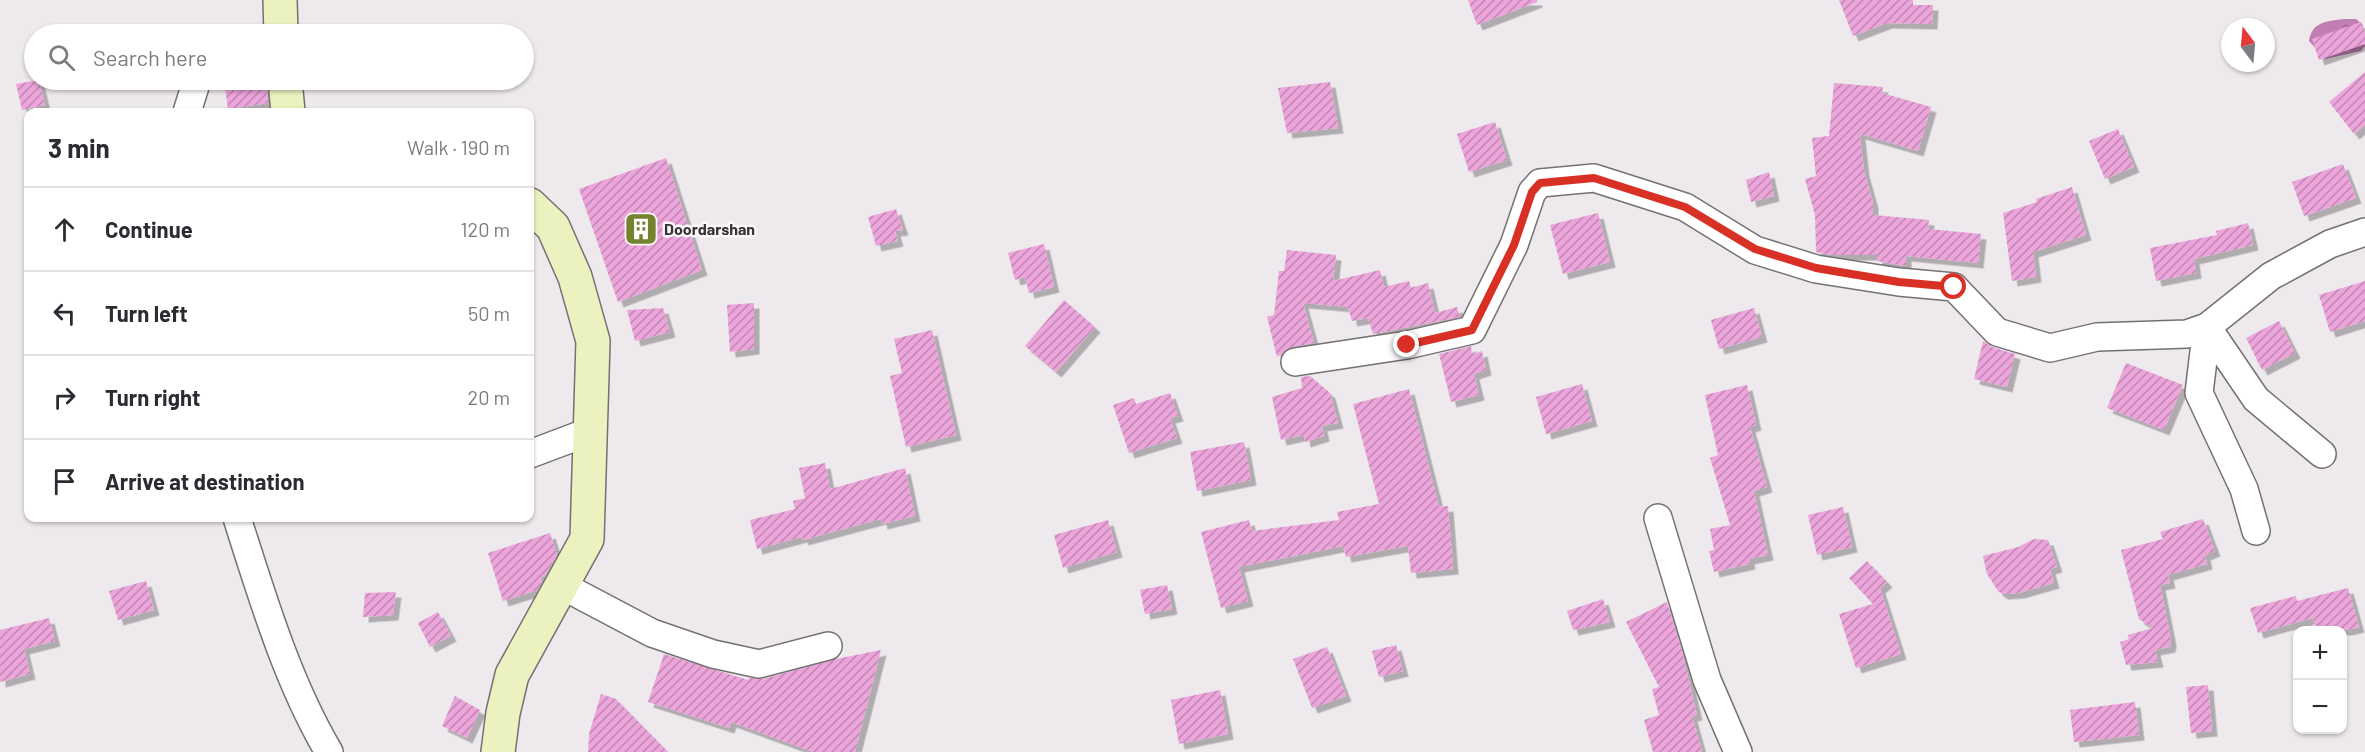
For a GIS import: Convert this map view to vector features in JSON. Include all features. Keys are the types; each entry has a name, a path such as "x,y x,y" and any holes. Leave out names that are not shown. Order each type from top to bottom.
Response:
{"main road":[{"path":"280,0 281,24"},
{"path":"286,90 288,108"},
{"path":"498,752 502,713 512,675 587,539 593,341 575,277 553,227 534,209"}],"street":[{"path":"188,108 194,90"},
{"path":"1295,362 1407,345 1472,330 1514,245 1532,192 1540,183 1594,178 1685,207 1755,249 1816,268 1899,282 1954,287 1997,332 2050,348 2097,337 2187,334 2207,327 2271,276 2330,244 2365,232"},
{"path":"2207,327 2256,399 2322,454"},
{"path":"2207,327 2199,393 2244,489 2256,531"},
{"path":"534,452 591,431"},
{"path":"1658,518 1707,680 1737,752"},
{"path":"238,522 269,618 318,733 329,752"},
{"path":"561,585 652,633 713,654 759,664 828,646"}],"water":[{"path":"2356,19 2363,25 2365,46 2361,51 2325,59 2309,41 2311,34 2322,23"}],"building":[{"path":"1468,0 1537,0 1537,2 1477,25"},
{"path":"1839,0 1913,0 1913,5 1933,5 1932,24 1887,23 1853,36"},
{"path":"2361,22 2365,33 2365,44 2319,60 2312,39"},
{"path":"2365,72 2365,125 2354,134 2329,102"},
{"path":"1330,82 1338,128 1287,133 1278,88"},
{"path":"24,83 24,90 41,90 45,105 22,110 16,84"},
{"path":"1834,83 1883,87 1882,93 1931,107 1918,151 1860,134 1864,171 1873,203 1873,215 1929,220 1928,229 1981,234 1978,263 1906,256 1906,266 1877,261 1877,255 1830,255 1816,252 1815,215 1805,179 1816,176 1812,138 1829,136"},
{"path":"225,90 267,90 268,103 228,108"},
{"path":"1495,122 1507,160 1469,172 1457,134"},
{"path":"2118,129 2134,167 2105,179 2089,141"},
{"name":"Doordarshan","path":"666,158 702,270 618,302 579,189"},
{"path":"2343,164 2356,198 2304,216 2292,182"},
{"path":"1769,172 1774,196 1751,202 1746,180"},
{"path":"2072,187 2086,235 2033,252 2036,277 2012,281 2003,213"},
{"path":"896,209 903,230 895,231 898,241 876,246 868,217"},
{"path":"1598,213 1610,262 1563,274 1550,225"},
{"path":"2248,223 2253,245 2194,259 2196,273 2156,281 2150,248 2217,235 2216,231"},
{"path":"1044,244 1054,287 1029,293 1025,277 1015,280 1008,253"},
{"path":"1287,250 1336,255 1333,281 1380,270 1384,287 1409,281 1411,288 1428,283 1435,313 1457,307 1460,317 1373,334 1368,318 1352,321 1348,307 1303,303 1314,343 1292,347 1277,357 1267,317 1274,315 1279,271 1284,271"},
{"path":"2365,281 2365,321 2330,332 2319,295"},
{"path":"1064,300 1095,327 1056,372 1025,346"},
{"path":"754,303 754,349 730,352 727,305"},
{"path":"663,308 670,332 635,341 627,310"},
{"path":"1754,308 1762,337 1719,349 1711,320"},
{"path":"2279,321 2295,353 2262,370 2246,338"},
{"path":"932,330 956,435 906,447 890,376 902,373 894,339"},
{"path":"1983,341 1992,347 2015,354 2007,387 1974,379"},
{"path":"1471,346 1472,354 1482,351 1486,370 1474,374 1479,395 1451,402 1439,354"},
{"path":"2126,363 2183,385 2164,430 2107,408"},
{"path":"1310,376 1330,393 1338,423 1322,426 1324,436 1305,442 1304,435 1281,440 1272,397 1302,388 1301,377"},
{"path":"1582,384 1592,421 1546,434 1536,397"},
{"path":"1747,385 1756,425 1750,427 1767,487 1754,491 1768,555 1749,559 1750,564 1714,572 1709,551 1714,550 1710,529 1730,525 1710,458 1718,455 1705,395"},
{"path":"1409,389 1439,507 1448,506 1453,569 1411,573 1408,546 1346,557 1343,546 1239,567 1248,601 1221,608 1201,532 1249,520 1252,531 1339,520 1337,512 1379,504 1353,404"},
{"path":"1170,393 1178,416 1170,418 1177,438 1129,453 1113,405 1134,398 1136,404"},
{"path":"1244,442 1251,480 1197,491 1190,452"},
{"path":"825,463 830,489 905,468 915,516 882,524 881,519 803,540 802,537 757,549 750,520 795,509 793,501 805,498 799,468"},
{"path":"1843,507 1852,547 1817,555 1808,515"},
{"path":"2203,519 2215,551 2205,555 2207,564 2168,575 2170,583 2160,585 2171,640 2170,647 2155,650 2158,662 2126,665 2120,642 2129,639 2128,635 2153,628 2139,619 2121,550 2163,539 2160,532"},
{"path":"1108,520 1117,552 1063,568 1054,535"},
{"path":"550,533 557,555 545,576 541,577 542,581 538,590 503,601 488,553"},
{"path":"2034,539 2048,540 2057,567 2050,569 2054,583 2019,593 2003,594 1998,591 1987,574 1983,556 2018,547"},
{"path":"1867,561 1887,582 1880,588 1901,654 1856,668 1839,614 1873,604 1849,578"},
{"path":"146,581 154,610 118,620 109,591"},
{"path":"1167,585 1172,609 1145,614 1140,590"},
{"path":"2348,588 2359,627 2347,630 2347,626 2315,626 2313,618 2258,633 2250,608 2296,596 2297,601"},
{"path":"396,592 393,615 363,617 365,593"},
{"path":"1603,599 1610,622 1573,630 1567,611"},
{"path":"1667,602 1682,651 1697,715 1692,716 1702,752 1653,752 1644,720 1659,715 1652,689 1659,687 1626,622"},
{"path":"438,612 451,636 430,647 418,623"},
{"path":"49,618 55,641 24,649 30,674 0,682 0,630"},
{"path":"1396,645 1403,671 1379,677 1372,651"},
{"path":"1327,647 1346,696 1312,708 1293,659"},
{"path":"881,650 855,752 813,752 731,722 729,728 648,702 664,654 748,680 749,678 763,679 836,659"},
{"path":"2208,685 2212,731 2191,733 2186,687"},
{"path":"1220,690 1228,734 1179,744 1171,700"},
{"path":"601,694 616,699 668,752 588,752 589,734"},
{"path":"455,696 480,710 467,738 442,726"},
{"path":"2135,702 2139,735 2074,742 2070,710"}],"place":[{"name":"Doordarshan","path":"641,229"}],"route":[{"path":"1407,345 1472,330 1514,245 1532,192 1540,183 1594,178 1685,207 1755,249 1816,268 1899,282 1954,287"}]}
